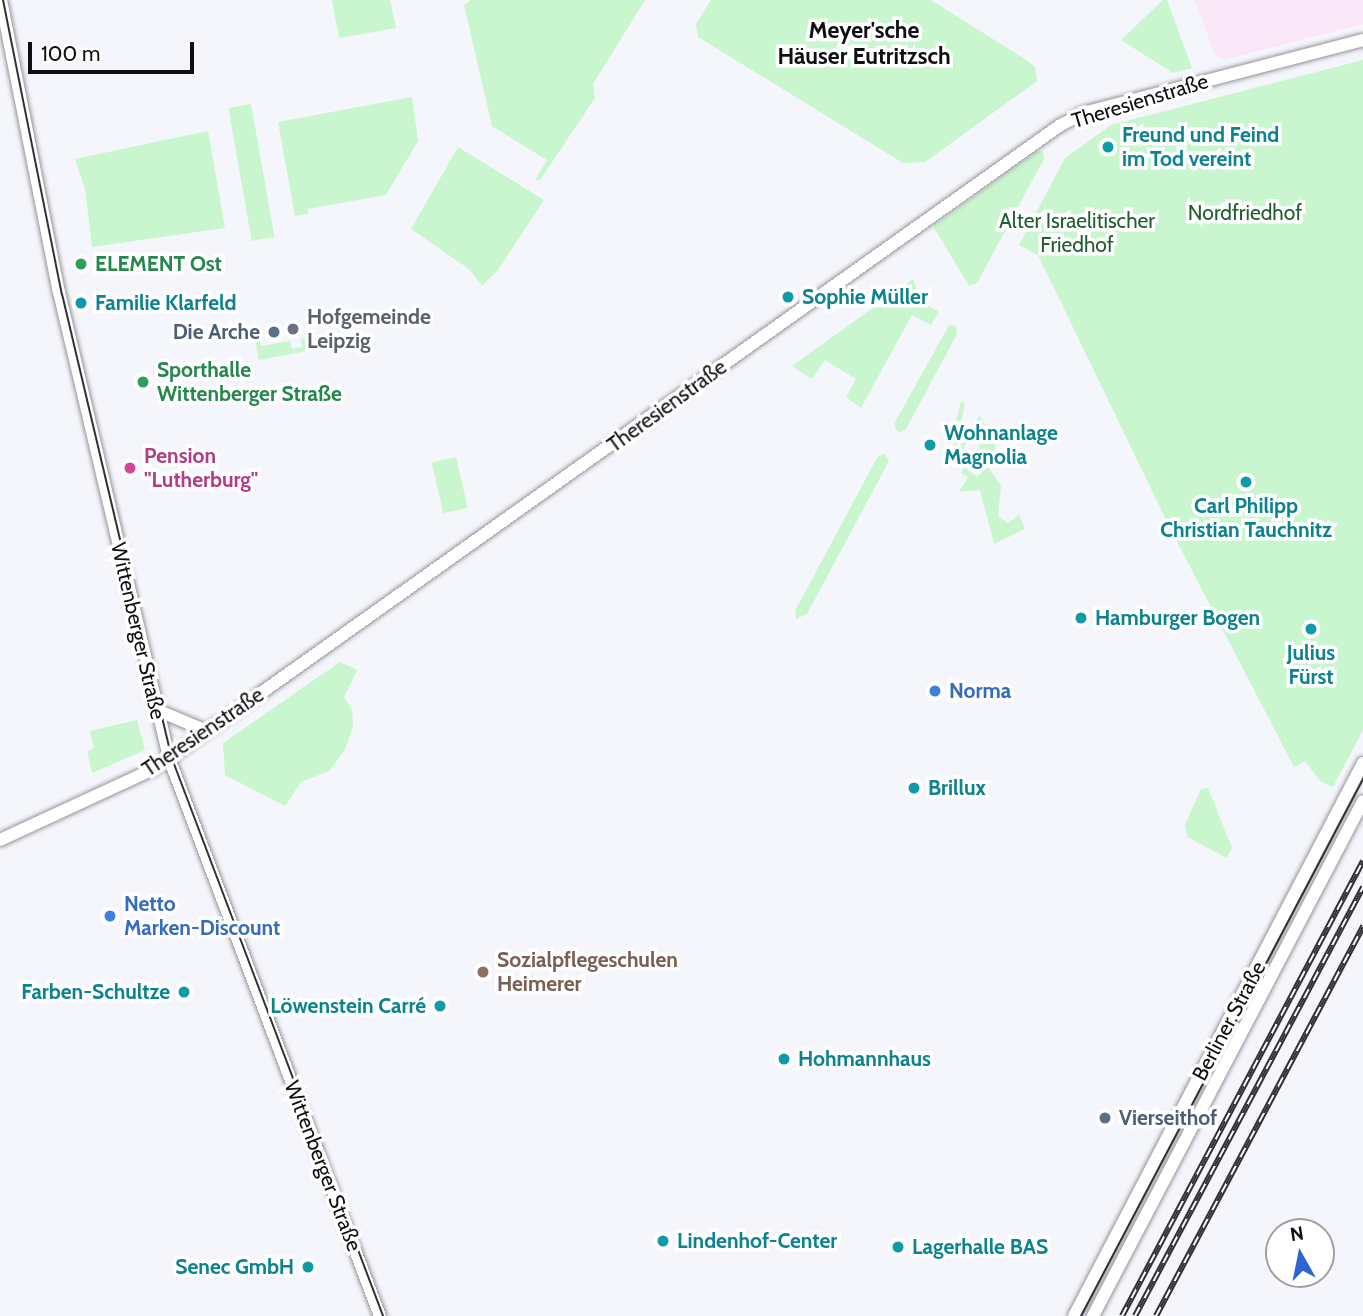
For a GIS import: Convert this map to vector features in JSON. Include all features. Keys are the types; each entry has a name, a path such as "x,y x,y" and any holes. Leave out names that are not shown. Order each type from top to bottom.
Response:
{"main road":[{"name":"Wittenberger Straße","path":"1,1 60,292 169,758 380,1316"},
{"name":"Theresienstraße","path":"0,840 169,758 1059,126 1083,113 1363,40"},
{"path":"156,710 207,731"},
{"name":"Berliner Straße","path":"1074,1316 1363,763"},
{"name":"Berliner Straße","path":"1093,1316 1363,801"}],"shaded area":[{"path":"1195,0 1363,0 1363,24 1223,60 1214,53"}],"green space":[{"path":"332,0 390,0 396,28 339,38"},
{"path":"471,0 645,0 593,84 595,98 540,180 535,180 547,160 492,126 464,5"},
{"path":"711,0 931,0 1028,61 1035,67 1037,81 925,162 903,163 698,37 696,24"},
{"path":"1163,0 1167,0 1192,68 1173,73 1121,40"},
{"name":"Nordfriedhof","path":"1363,60 1363,730 1333,787 1320,781 1305,761 1294,767 1172,532 1038,255 1019,245 1065,158 1111,125"},
{"path":"412,97 418,141 386,195 308,209 308,214 295,216 278,122"},
{"path":"251,104 274,237 252,241 228,108"},
{"path":"208,131 225,228 92,247 85,189 75,159"},
{"path":"458,147 544,200 498,270 482,286 469,269 411,229"},
{"path":"1037,151 1043,151 1044,159 977,283 969,286 933,226"},
{"path":"913,279 922,302 939,312 931,325 912,315 861,408 846,397 856,379 825,360 812,379 792,366"},
{"path":"252,325 257,325 261,346 290,341 292,349 302,347 301,339 336,337 320,339 322,348 259,360"},
{"path":"949,325 956,326 957,334 906,429 898,433 894,424"},
{"path":"961,401 965,404 959,431 968,440 952,468 946,465 956,446 945,439 955,426"},
{"path":"980,415 988,431 976,437 971,428"},
{"path":"984,439 990,439 995,447 993,453 984,455 979,450 979,444"},
{"path":"885,454 889,461 807,614 796,619 795,611 878,456"},
{"path":"456,457 468,508 443,513 432,463"},
{"path":"964,467 977,477 988,467 1001,486 998,516 1008,523 1019,515 1025,529 994,544 980,490 959,492 968,477 961,473"},
{"path":"340,662 357,670 344,697 352,710 353,727 345,750 329,771 301,782 285,806 225,775 223,743"},
{"path":"137,720 145,750 92,773 87,751 94,748 90,731"},
{"path":"1208,788 1232,848 1227,858 1187,837 1185,825 1201,789"}],"tram line":[{"path":"3,0 62,294 171,756 383,1316"},
{"path":"1081,1316 1363,779"}],"railway":[{"path":"1122,1316 1363,861"},
{"path":"1135,1316 1363,887"},
{"path":"1156,1316 1363,926"}],"place":[{"name":"Freund und Feind im Tod vereint","path":"1108,147"},
{"name":"ELEMENT Ost","path":"81,264"},
{"name":"Sophie Müller","path":"788,297"},
{"name":"Familie Klarfeld","path":"81,303"},
{"name":"Hofgemeinde Leipzig","path":"293,329"},
{"name":"Die Arche","path":"274,332"},
{"name":"Sporthalle Wittenberger Straße","path":"143,382"},
{"name":"Wohnanlage Magnolia","path":"930,445"},
{"name":"Pension \"Lutherburg\"","path":"130,468"},
{"name":"Carl Philipp Christian Tauchnitz","path":"1246,482"},
{"name":"Hamburger Bogen","path":"1081,618"},
{"name":"Julius Fürst","path":"1311,629"},
{"name":"Norma","path":"935,691"},
{"name":"Brillux","path":"914,788"},
{"name":"Netto Marken-Discount","path":"110,916"},
{"name":"Sozialpflegeschulen Heimerer","path":"483,972"},
{"name":"Farben-Schultze","path":"184,992"},
{"name":"Löwenstein Carré","path":"440,1006"},
{"name":"Hohmannhaus","path":"784,1059"},
{"name":"Vierseithof","path":"1105,1118"},
{"name":"Lindenhof-Center","path":"663,1241"},
{"name":"Lagerhalle BAS","path":"898,1247"},
{"name":"Senec GmbH","path":"308,1267"}],"district":[{"name":"Meyer'sche Häuser Eutritzsch","path":"864,43"}],"park label":[{"name":"Alter Israelitischer Friedhof","path":"1077,233"}]}
